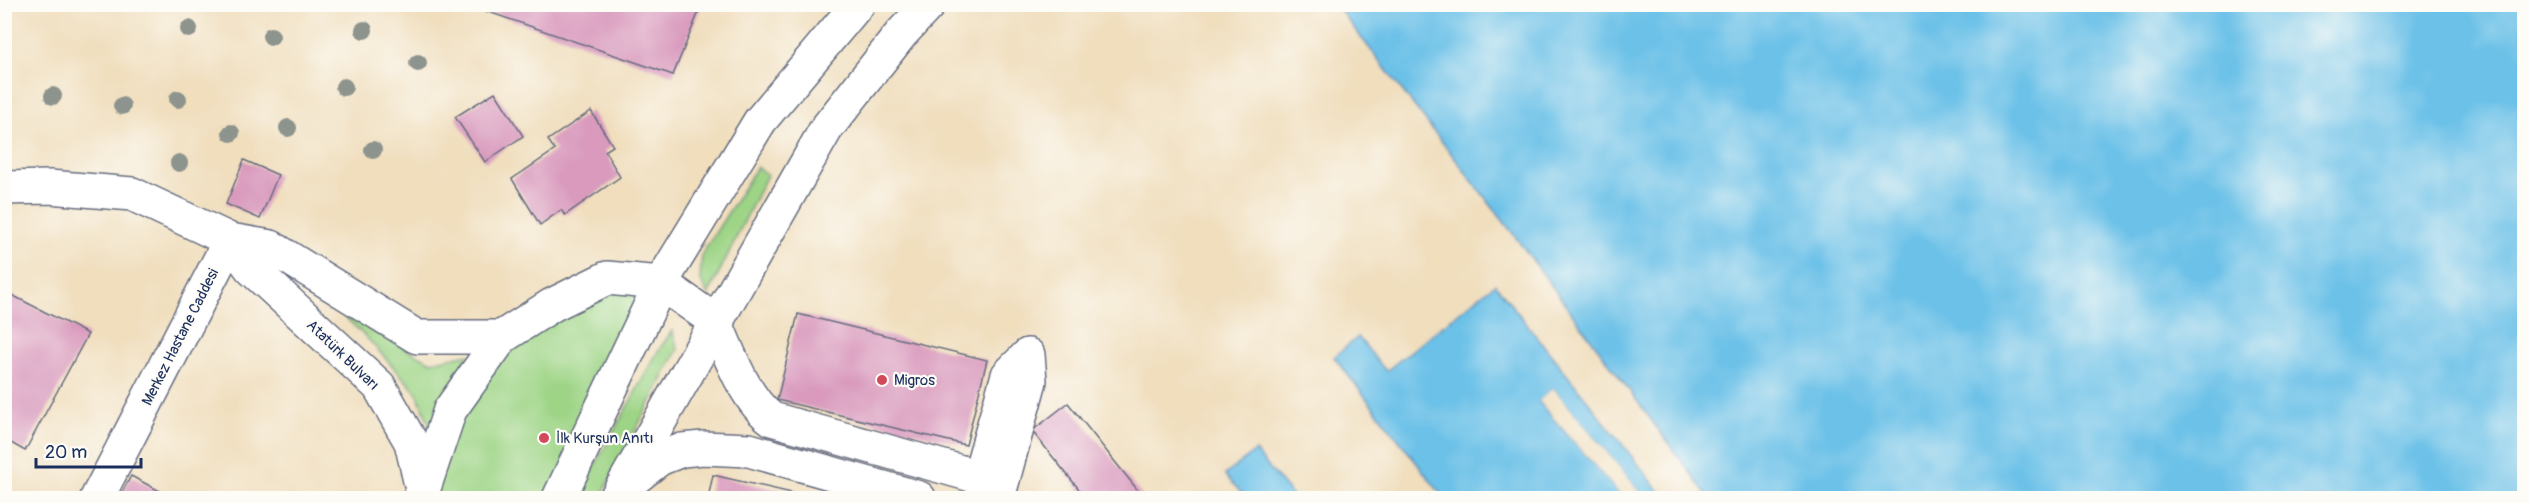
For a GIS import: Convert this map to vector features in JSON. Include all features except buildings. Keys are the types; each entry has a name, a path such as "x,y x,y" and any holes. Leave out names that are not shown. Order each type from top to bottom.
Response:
{"main road":[{"path":"559,498 661,283 760,121 858,4"},
{"path":"618,494 826,129 901,34 929,4"},
{"name":"Atatürk Bulvarı","path":"4,188 49,187 132,194 230,240 271,247 417,337 502,337"},
{"name":"Atatürk Bulvarı","path":"230,240 251,268 378,386 411,442 423,495"},
{"name":"Merkez Hastane Caddesi","path":"97,498 230,240"},
{"name":"Atatürk Bulvarı","path":"423,495 450,410 502,337 552,305 607,278 661,283 715,321"},
{"path":"715,321 749,392 764,413 772,419 988,490"},
{"path":"618,494 659,459 682,450 704,448 748,450 919,498"}],"green space":[{"path":"757,167 767,175 708,295 700,279 702,254"},
{"path":"309,283 371,330 431,362 469,354 433,434 417,393 368,339"},
{"path":"661,283 559,498 424,498 450,410 552,305"},
{"path":"672,331 678,349 600,498 577,498 657,353"}],"water":[{"path":"1336,5 2524,5 2524,498 1709,498 1511,231"},
{"path":"1495,284 1665,498 1645,498 1553,388 1539,402 1623,498 1444,498 1334,357 1358,337 1386,371"},
{"path":"1255,451 1294,498 1246,498 1225,475"}],"pier":[{"path":"1553,388 1645,498 1641,498 1553,392 1543,402 1626,498 1623,498 1539,401"}],"place":[{"name":"Migros","path":"882,380"},
{"name":"İlk Kurşun Anıtı","path":"544,438"}]}
